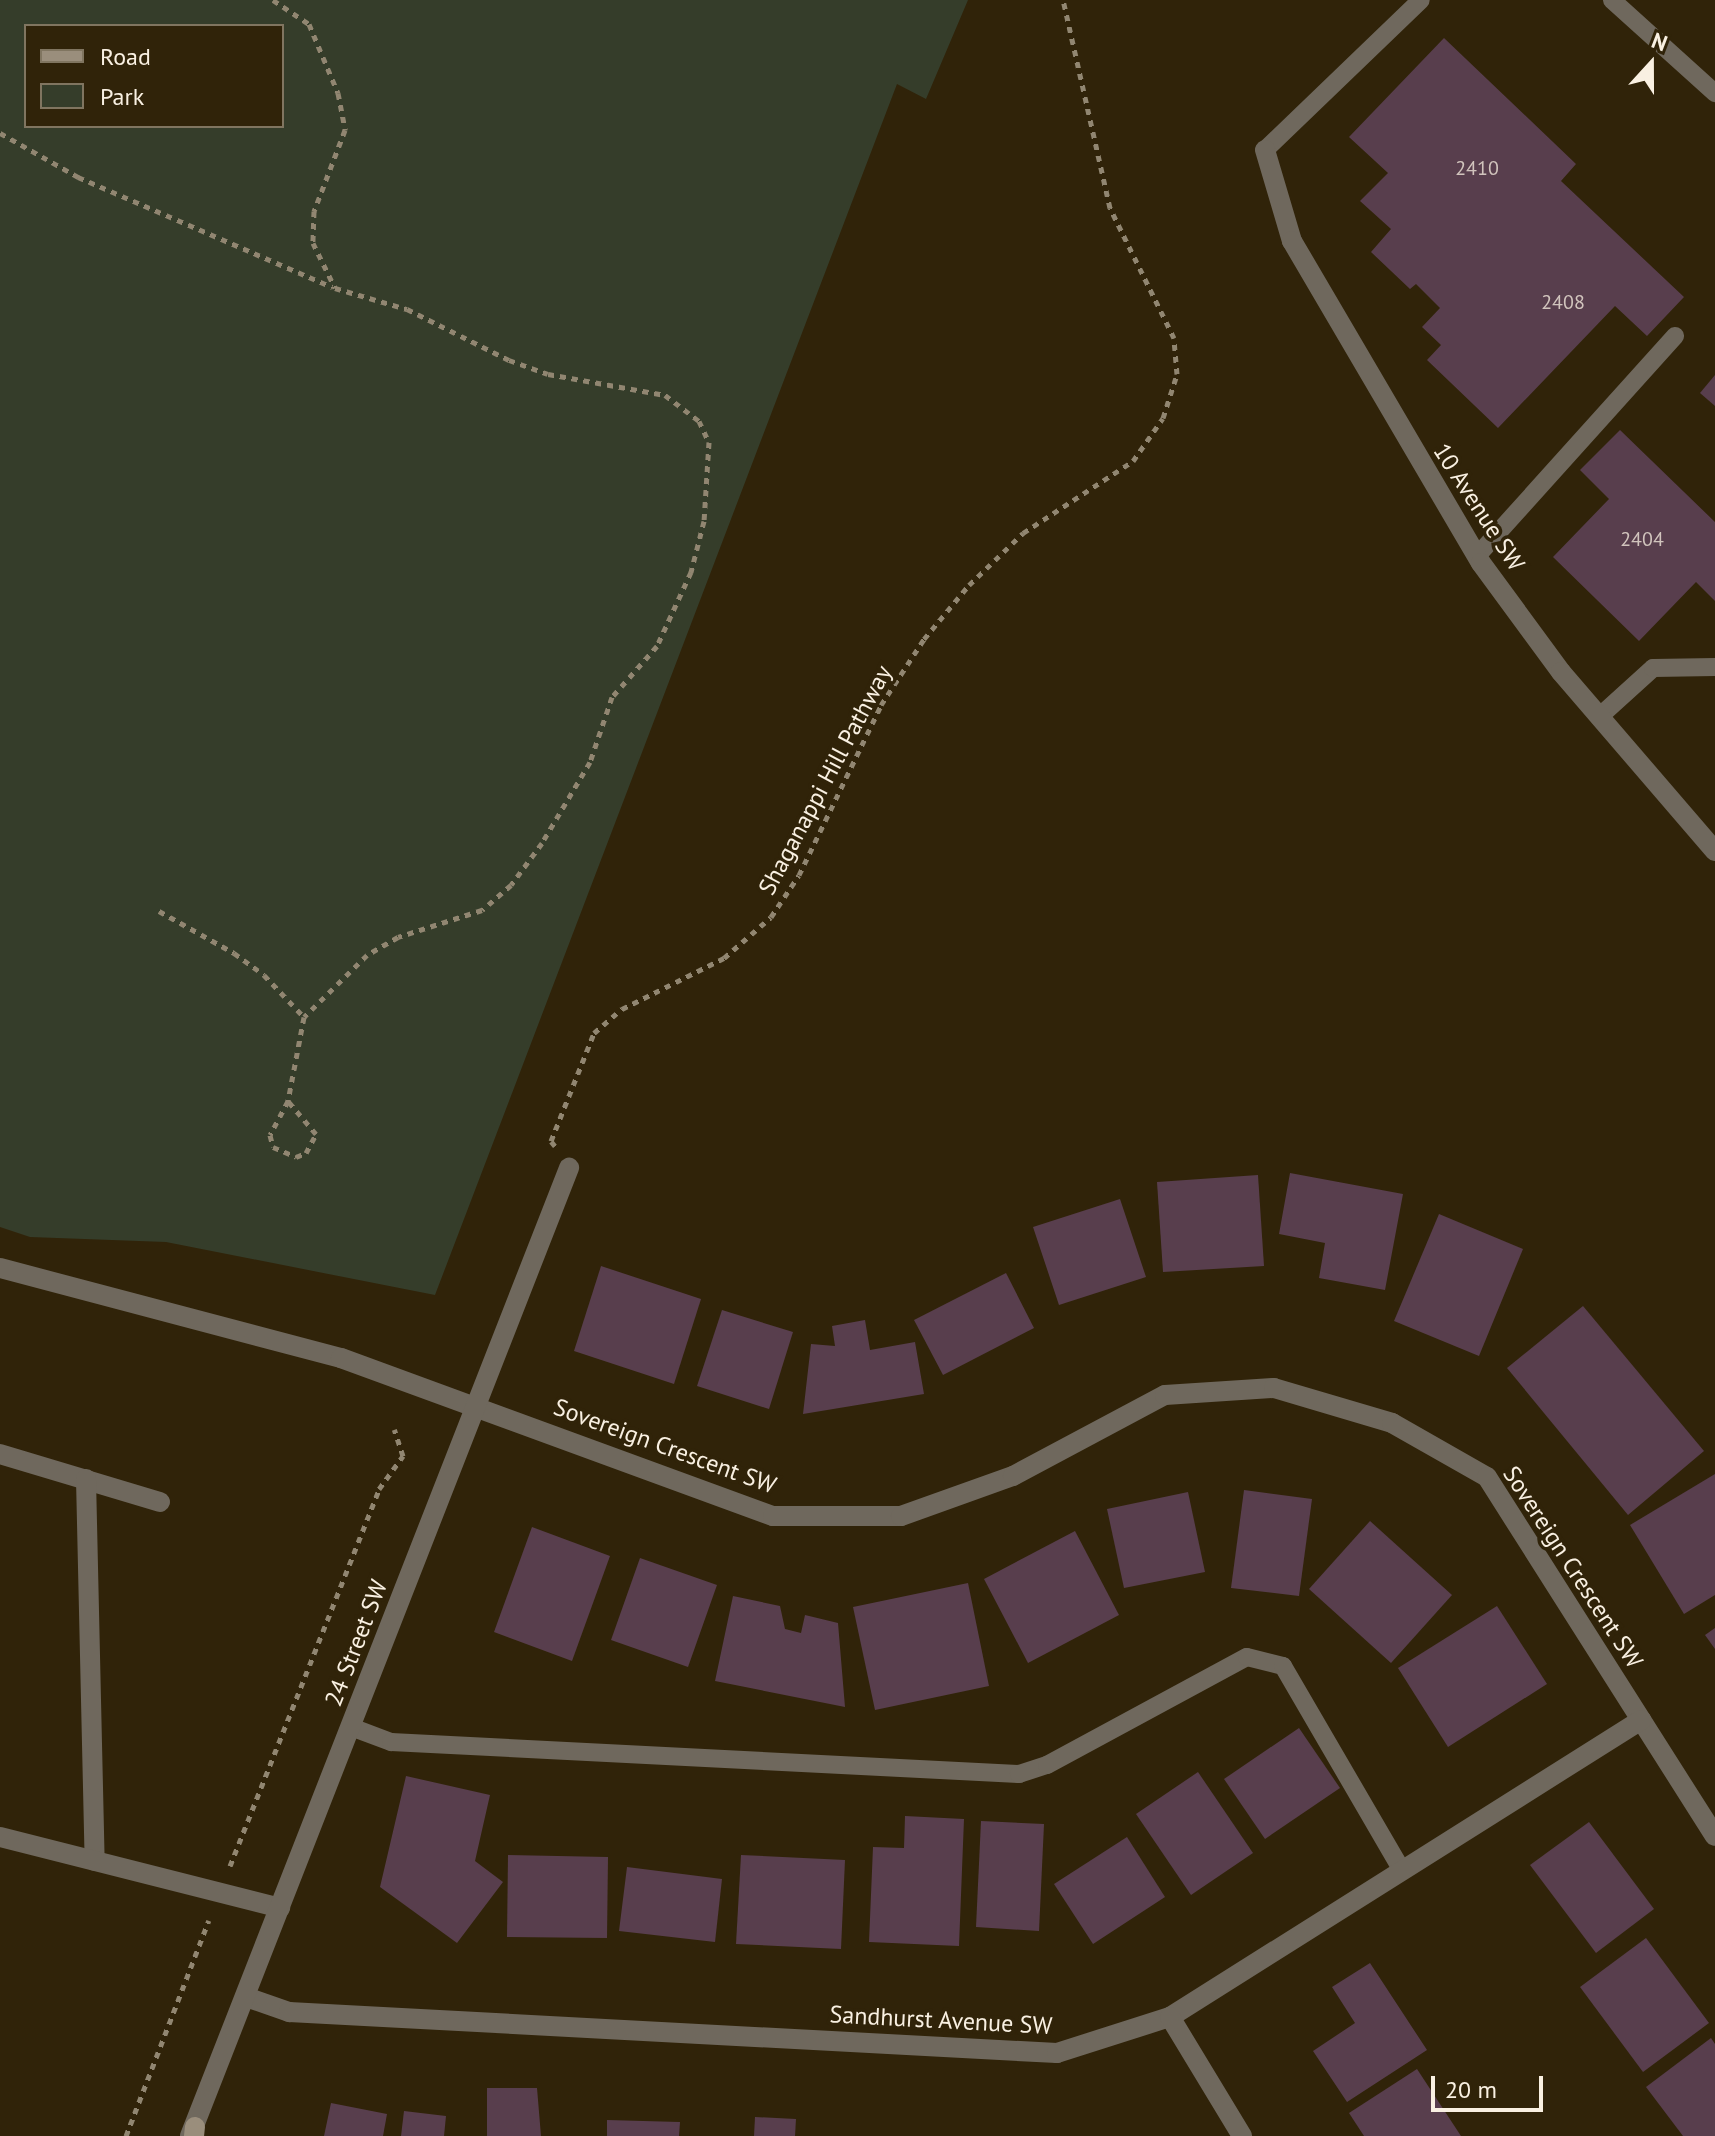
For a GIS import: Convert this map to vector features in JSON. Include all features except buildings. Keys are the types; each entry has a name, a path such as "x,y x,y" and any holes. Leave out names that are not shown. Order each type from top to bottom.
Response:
{"street":[{"name":"10 Avenue SW","path":"1265,150 1292,241 1477,556 1599,717 1715,851"},
{"name":"24 Street SW","path":"193,2133 569,1168"},
{"name":"Sovereign Crescent SW","path":"0,1268 341,1358 477,1404 773,1516 901,1516 1013,1476 1165,1395 1274,1388 1392,1423 1487,1477 1715,1836"},
{"path":"0,1454 160,1502"},
{"path":"86,1479 95,1861"},
{"name":"Sandhurst Avenue SW","path":"246,1997 289,2012 1057,2053 1170,2017 1641,1720"},
{"path":"0,1837 280,1908"},
{"path":"1170,2017 1242,2136"}],"lane":[{"path":"1265,150 1421,0"},
{"path":"1612,0 1715,93"},
{"path":"1477,556 1675,336"},
{"path":"1599,717 1653,668 1715,667"},
{"path":"351,1727 391,1742 1019,1774 1047,1765 1247,1657 1283,1666 1401,1869"}],"path":[{"path":"273,0 309,24 338,93 345,130 320,187 313,227 322,269 335,288"},
{"name":"Shaganappi Hill Pathway","path":"569,1168 551,1141 594,1033 622,1009 724,958 771,917 799,875 881,705 924,639 969,585 1023,533 1133,461 1163,418 1177,374 1174,338 1110,208 1063,0"},
{"path":"0,133 78,177 308,272 335,288 407,309 509,360 548,374 665,395 699,421 709,442 710,467 698,547 674,613 657,646 612,697 590,762 519,875 482,910 398,937 367,955 304,1017 288,1101 270,1135 273,1147 296,1157 306,1153 316,1134 312,1123 288,1101"},
{"path":"159,911 254,968 304,1017"},
{"path":"126,2136 379,1489 403,1456 394,1429"}],"green space":[{"path":"0,0 968,0 926,99 897,84 435,1295 166,1242 30,1237 0,1227"}]}
